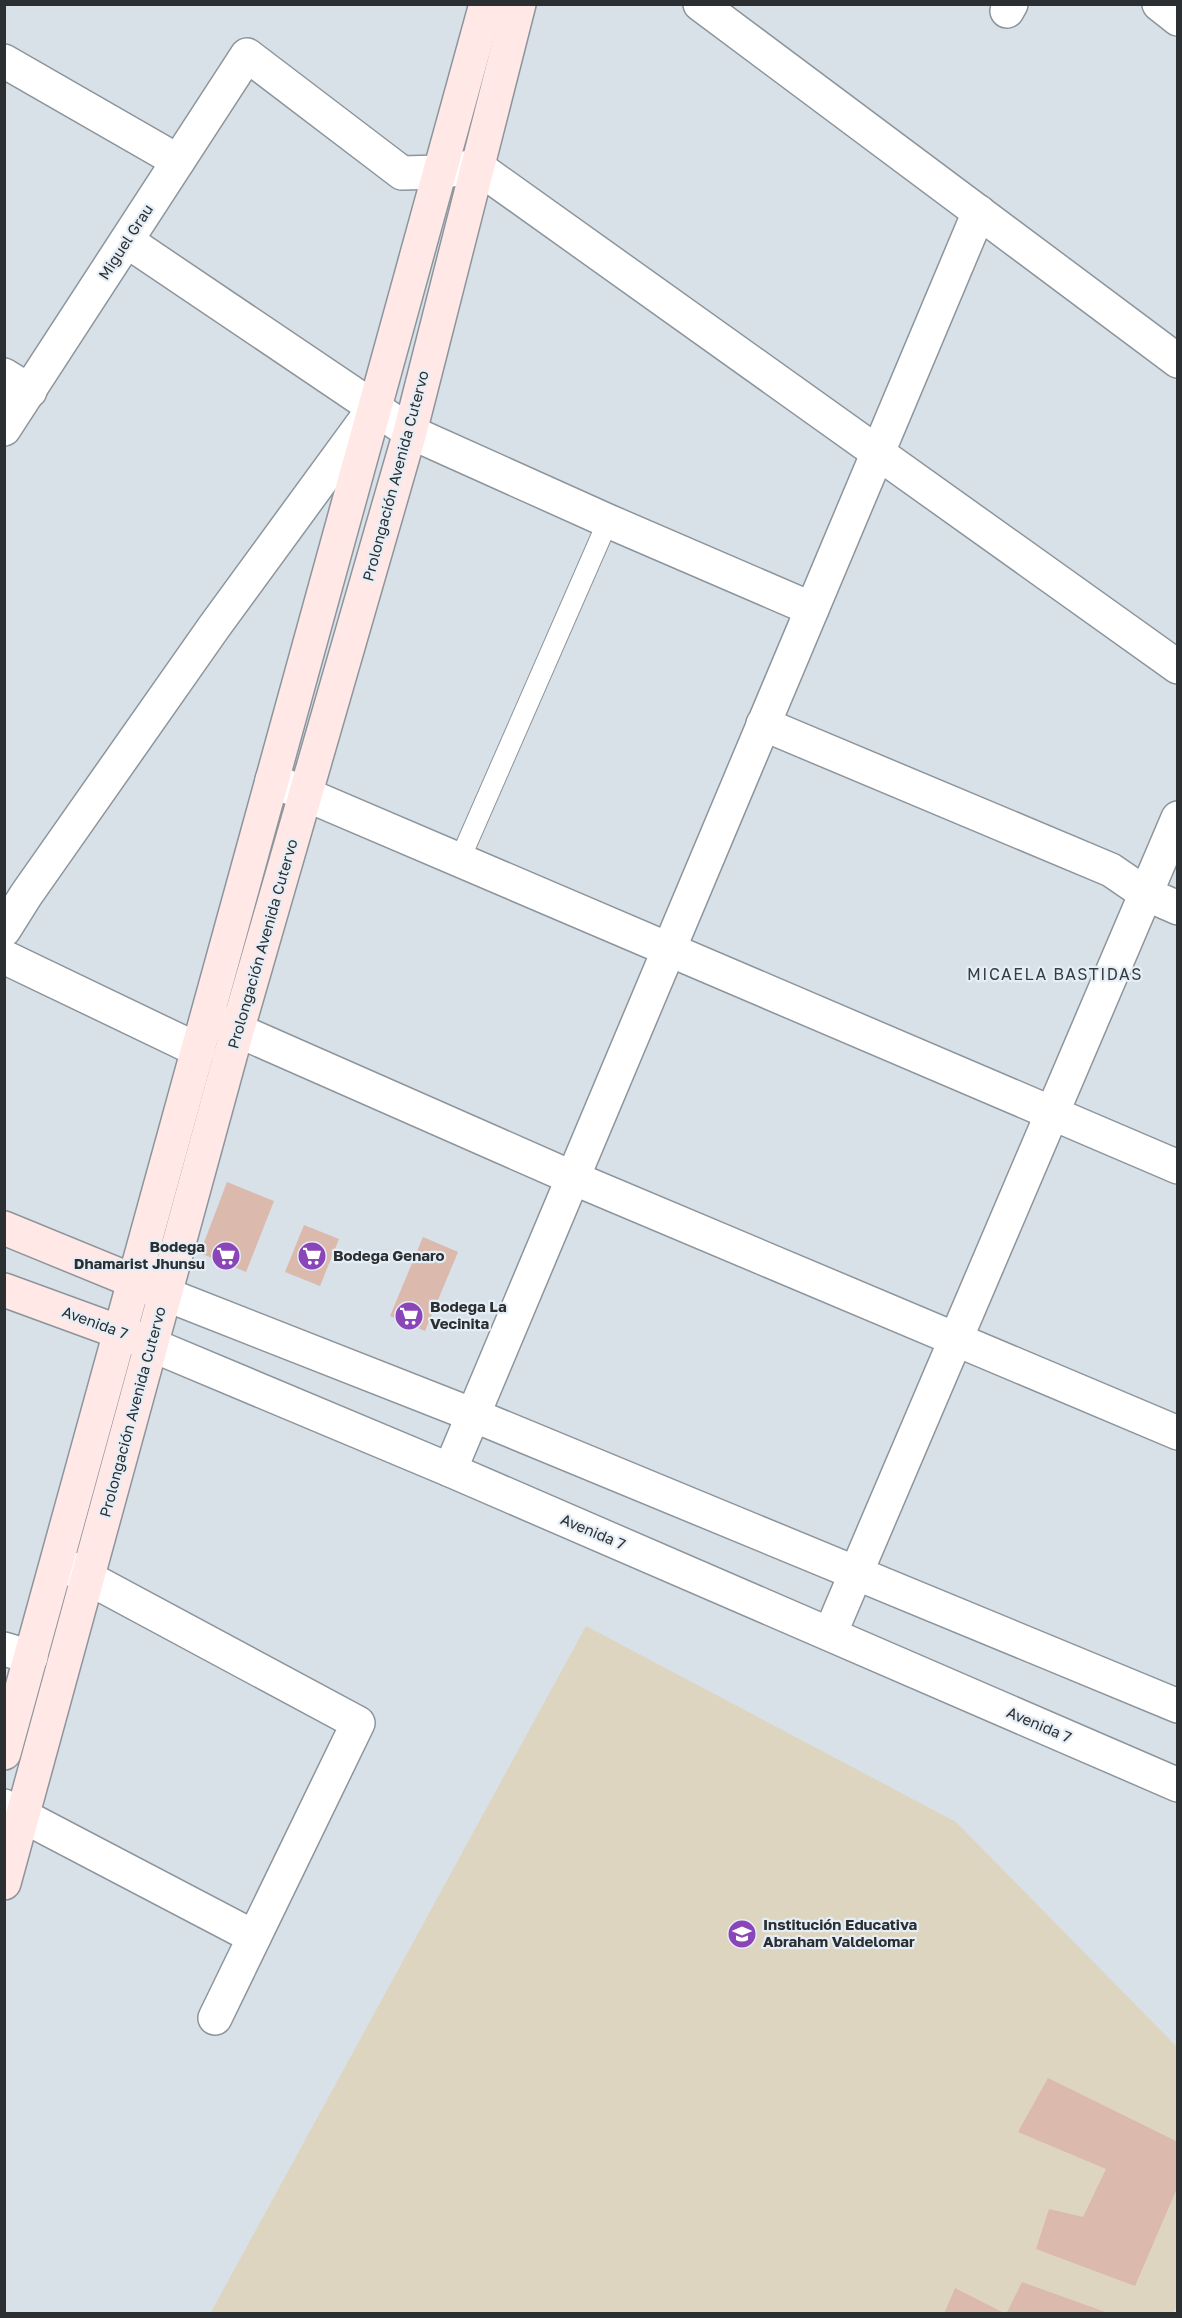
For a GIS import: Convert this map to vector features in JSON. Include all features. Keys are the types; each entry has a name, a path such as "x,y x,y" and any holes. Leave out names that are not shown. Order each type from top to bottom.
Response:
{"street":[{"name":"Prolongación Avenida Cutervo","path":"4,1753 18,1653 57,1561 122,1332 133,1281 486,4"},
{"name":"Prolongación Avenida Cutervo","path":"4,1883 14,1811 87,1577 237,1031 410,432 519,4"},
{"path":"700,4 1178,361"},
{"path":"1159,4 1178,19"},
{"name":"Miguel Grau","path":"4,429 17,383 127,241 247,55 402,173 440,172"},
{"path":"4,61 178,161"},
{"path":"440,172 476,166 1178,667"},
{"path":"450,1470 979,212"},
{"path":"127,241 375,406 410,432 812,609"},
{"path":"4,930 207,636 375,406"},
{"path":"764,724 1111,870 1146,894 1178,908"},
{"path":"272,780 1178,1167"},
{"path":"830,1634 1178,818"},
{"path":"4,957 198,1050"},
{"path":"207,1017 573,1178 1178,1433"},
{"path":"4,1228 321,1358 473,1414 1178,1706"},
{"name":"Avenida 7","path":"4,1290 122,1332 450,1470 1178,1785"},
{"path":"57,1561 357,1723 215,2018"},
{"path":"14,1811 254,1937"}],"lane":[{"path":"460,860 608,521"}],"shaded area":[{"name":"Institución Educativa Abraham Valdelomar","path":"586,1626 956,1822 1177,2047 1178,2304 1173,2313 210,2314"}],"building":[{"path":"227,1182 274,1201 246,1272 200,1253"},
{"name":"Bodega Genaro","path":"304,1225 339,1239 320,1286 285,1272"},
{"path":"423,1237 458,1252 425,1331 390,1316"},
{"path":"1048,2078 1178,2142 1178,2186 1135,2286 1036,2249 1049,2209 1083,2217 1106,2169 1018,2132"},
{"path":"1022,2282 1108,2313 1108,2314 1006,2314"},
{"path":"955,2288 1006,2314 944,2314"}],"place":[{"name":"Bodega Dhamarist Jhunsu","path":"226,1256"},
{"name":"Bodega Genaro","path":"312,1256"},
{"name":"Bodega La Vecinita","path":"409,1316"},
{"name":"Institución Educativa Abraham Valdelomar","path":"742,1934"}],"district":[{"name":"MICAELA BASTIDAS","path":"1055,974"}]}
